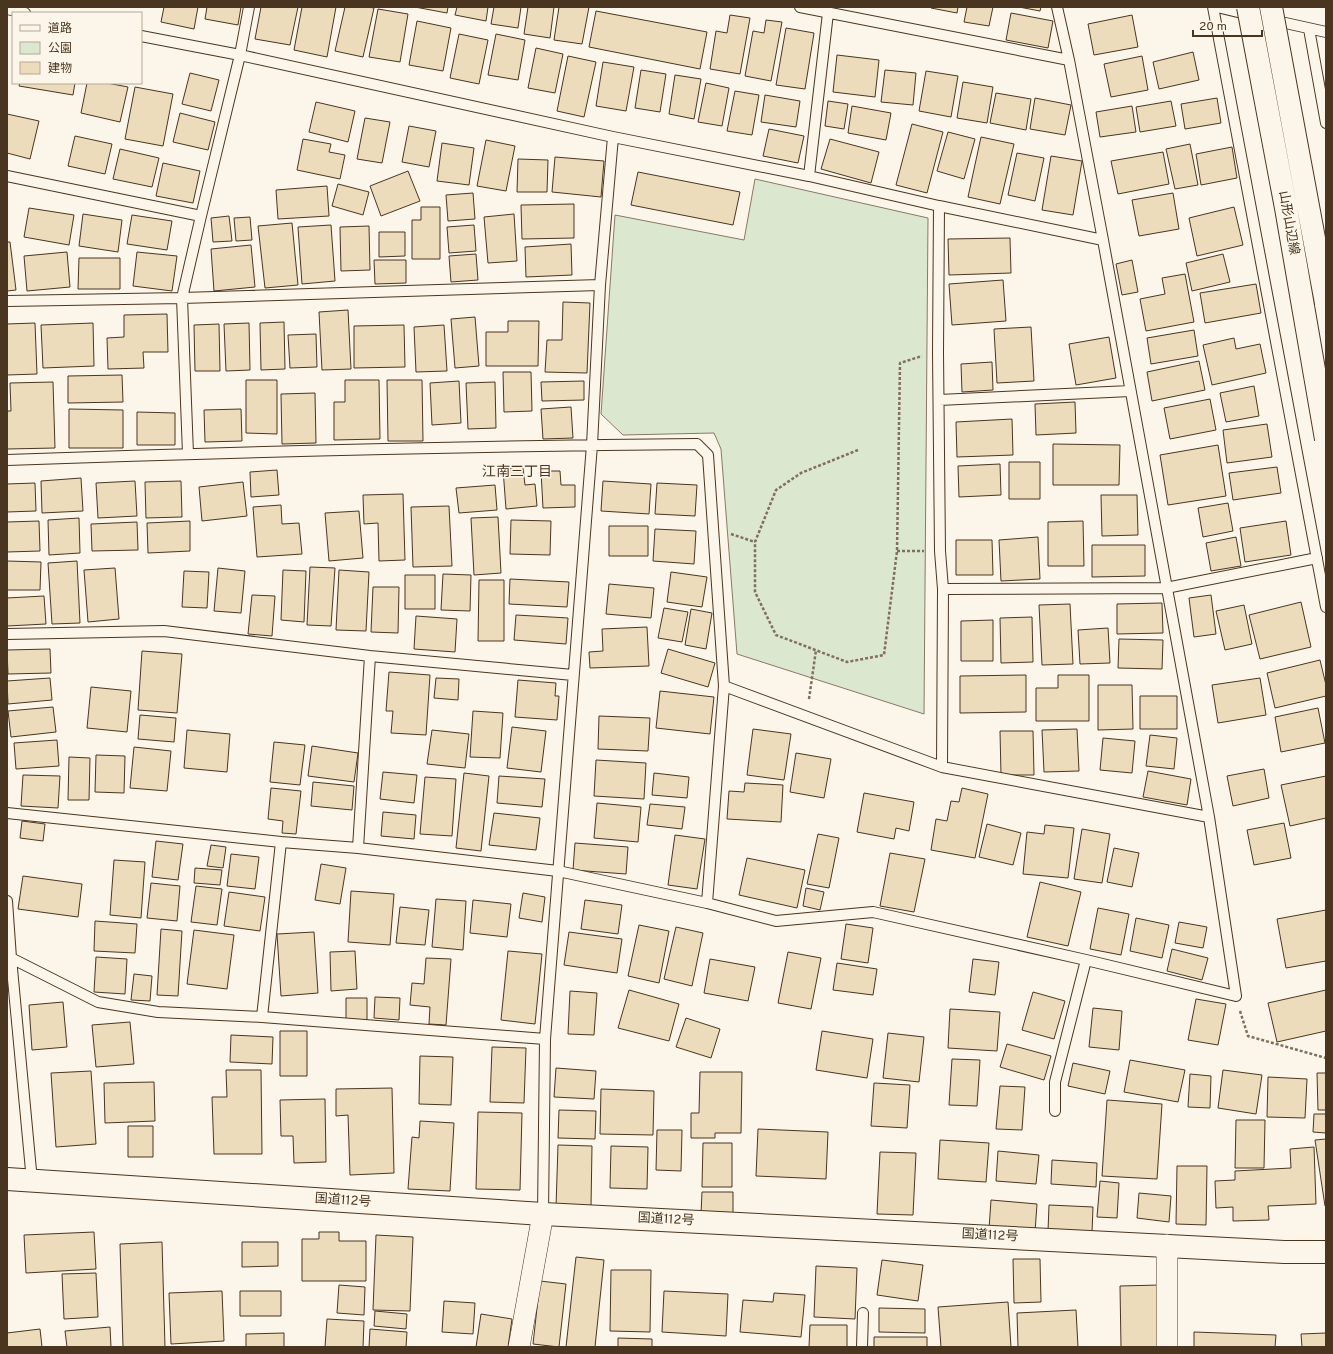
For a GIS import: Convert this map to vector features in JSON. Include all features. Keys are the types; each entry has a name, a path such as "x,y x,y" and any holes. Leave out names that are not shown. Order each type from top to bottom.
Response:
{"main road":[{"name":"山形山辺線","path":"1248,7 1286,208 1326,439"},
{"name":"山形山辺線","path":"1271,7 1326,303"},
{"name":"国道112号","path":"7,1179 543,1214 1284,1252 1326,1252"}],"street":[{"path":"519,1347 543,1214"},
{"path":"1167,1245 1167,1347"}],"lane":[{"path":"188,454 182,298 240,55 249,7"},
{"path":"800,7 1068,60"},
{"path":"7,813 281,842 358,848 558,871 707,903 776,921 874,912 1236,996 1209,817 1102,240 1057,7"},
{"path":"1213,7 1326,607"},
{"path":"1217,7 1326,32"},
{"path":"7,9 21,12"},
{"path":"809,176 828,13"},
{"path":"1309,28 1326,123"},
{"path":"142,36 240,55 613,137 809,176 939,206 1102,240"},
{"path":"543,1214 545,1039 592,445 600,285 613,137"},
{"path":"7,176 201,216"},
{"path":"939,206 938,352 940,552 943,589 942,767"},
{"path":"7,300 182,298 600,285"},
{"path":"939,400 1130,391"},
{"path":"7,460 188,454 696,444 708,455 724,686 707,903"},
{"path":"943,589 1166,588 1317,558"},
{"path":"7,634 164,631 370,656 573,675"},
{"path":"358,848 370,656"},
{"path":"724,686 942,767 1209,817"},
{"path":"262,1017 281,842"},
{"path":"7,901 9,958 32,1181"},
{"path":"9,958 98,1002 158,1012 262,1017 545,1039"},
{"path":"1055,1111 1054,1082 1086,960"},
{"path":"862,1347 863,1313"}],"path":[{"path":"858,450 800,473 776,490 755,542 755,592 776,635 846,662 884,655 896,551 900,363 938,352"},
{"path":"714,529 755,542"},
{"path":"896,551 940,552"},
{"path":"807,716 816,650"},
{"path":"1236,996 1248,1036 1326,1058"}],"green space":[{"path":"755,179 928,218 924,714 737,654 721,449 714,433 623,435 601,414 615,215 744,240"}],"building":[{"path":"164,7 198,7 194,29 161,22"},
{"path":"207,7 241,7 238,25 205,19"},
{"path":"261,7 298,7 290,45 255,39"},
{"path":"302,7 336,7 327,57 294,50"},
{"path":"345,7 374,8 363,57 335,51"},
{"path":"415,7 448,7 447,13"},
{"path":"457,7 488,7 486,21 455,15"},
{"path":"494,7 521,7 518,28 491,24"},
{"path":"528,7 554,7 550,38 524,34"},
{"path":"559,7 589,7 582,44 554,40"},
{"path":"931,7 958,7 957,13"},
{"path":"967,7 993,7 989,26 964,22"},
{"path":"1019,7 1041,7 1040,11"},
{"path":"378,9 408,14 400,62 369,57"},
{"path":"596,11 707,32 700,69 589,47"},
{"path":"1011,13 1053,21 1048,48 1006,40"},
{"path":"730,15 750,18 740,74 710,69 716,31 727,33"},
{"path":"1132,15 1138,47 1094,55 1088,24"},
{"path":"766,20 782,22 771,81 745,76 753,31 764,33"},
{"path":"417,21 451,28 443,71 409,65"},
{"path":"786,28 814,33 805,89 776,85"},
{"path":"459,34 488,40 479,84 450,78"},
{"path":"496,34 525,40 518,80 488,75"},
{"path":"536,48 563,54 555,93 528,88"},
{"path":"1193,52 1199,80 1159,89 1153,62"},
{"path":"837,55 879,60 875,97 833,92"},
{"path":"568,56 596,62 584,117 557,111"},
{"path":"1142,56 1148,90 1111,97 1104,64"},
{"path":"603,62 634,67 626,111 596,106"},
{"path":"641,70 666,74 660,112 635,108"},
{"path":"885,70 916,73 913,105 881,102"},
{"path":"926,71 958,76 951,117 919,111"},
{"path":"190,73 219,80 211,111 182,104"},
{"path":"675,75 701,79 694,119 669,114"},
{"path":"963,82 993,87 987,123 957,118"},
{"path":"706,83 729,88 722,126 698,122"},
{"path":"20,84 75,84 73,95 19,86"},
{"path":"87,84 112,84 128,87 120,122 81,113"},
{"path":"135,87 173,94 163,146 125,139"},
{"path":"735,91 759,95 752,135 727,131"},
{"path":"996,93 1031,99 1026,130 990,123"},
{"path":"765,95 800,101 796,127 761,122"},
{"path":"1035,98 1071,105 1065,135 1030,129"},
{"path":"1217,98 1221,123 1185,129 1181,104"},
{"path":"828,101 848,104 844,129 825,126"},
{"path":"1171,101 1176,126 1140,132 1136,107"},
{"path":"316,102 355,111 348,142 309,132"},
{"path":"852,106 891,113 886,140 848,133"},
{"path":"1132,106 1136,132 1100,137 1096,112"},
{"path":"180,113 215,122 208,150 173,142"},
{"path":"7,114 39,121 30,159 7,153"},
{"path":"365,118 390,122 382,163 357,159"},
{"path":"912,124 943,132 927,193 896,185"},
{"path":"409,126 436,131 429,167 402,162"},
{"path":"769,129 804,136 798,163 763,156"},
{"path":"948,132 975,139 964,179 937,171"},
{"path":"75,136 112,144 105,174 68,166"},
{"path":"981,137 1014,144 1000,204 968,197"},
{"path":"303,139 331,144 329,152 345,155 340,179 297,170"},
{"path":"830,139 879,152 871,183 821,169"},
{"path":"486,140 515,146 506,191 477,186"},
{"path":"442,143 474,148 469,185 437,181"},
{"path":"1190,144 1198,185 1175,189 1166,149"},
{"path":"1232,147 1237,178 1201,185 1196,154"},
{"path":"120,149 159,158 152,187 113,179"},
{"path":"1163,152 1169,184 1118,194 1111,161"},
{"path":"1017,153 1044,158 1035,201 1008,195"},
{"path":"1051,156 1082,161 1073,215 1042,210"},
{"path":"555,157 604,161 601,197 552,192"},
{"path":"518,159 548,160 547,192 517,192"},
{"path":"163,163 200,171 193,203 156,196"},
{"path":"408,171 420,201 381,216 370,186"},
{"path":"638,172 740,192 733,225 631,205"},
{"path":"338,184 369,192 363,215 332,206"},
{"path":"327,186 329,216 278,219 276,190"},
{"path":"473,193 475,219 448,221 446,195"},
{"path":"1173,193 1179,229 1139,236 1132,200"},
{"path":"574,204 574,238 522,239 521,205"},
{"path":"421,207 440,207 440,259 412,259 412,220 421,220"},
{"path":"1234,207 1243,245 1197,256 1189,218"},
{"path":"29,208 74,215 69,245 24,237"},
{"path":"83,214 122,220 118,252 79,246"},
{"path":"514,214 517,261 488,263 484,217"},
{"path":"132,215 172,221 167,250 127,244"},
{"path":"229,216 232,241 213,242 211,218"},
{"path":"250,217 252,240 236,241 234,218"},
{"path":"292,223 298,285 265,288 258,226"},
{"path":"331,225 335,281 302,284 298,227"},
{"path":"474,225 476,251 449,253 447,227"},
{"path":"369,226 370,270 341,271 340,227"},
{"path":"379,232 405,232 405,256 379,257"},
{"path":"1010,238 1011,273 949,275 948,239"},
{"path":"7,242 10,242 16,290 7,291"},
{"path":"571,244 572,275 526,277 525,247"},
{"path":"251,245 255,287 214,291 211,249"},
{"path":"67,252 70,287 27,291 24,256"},
{"path":"137,252 177,256 172,291 133,286"},
{"path":"476,254 478,280 451,282 449,256"},
{"path":"1223,254 1230,282 1192,291 1186,263"},
{"path":"79,258 120,258 120,289 78,289"},
{"path":"374,260 406,260 406,283 375,284"},
{"path":"1132,260 1138,292 1122,295 1116,264"},
{"path":"1185,274 1194,322 1146,331 1140,299 1165,294 1162,278"},
{"path":"1003,280 1006,321 952,325 949,284"},
{"path":"1256,284 1261,313 1205,323 1200,293"},
{"path":"563,302 590,303 587,373 545,372 547,340 562,340"},
{"path":"348,310 351,369 322,370 319,312"},
{"path":"167,314 168,352 143,352 144,368 108,369 107,338 124,337 124,315"},
{"path":"475,317 479,366 455,368 451,319"},
{"path":"508,321 539,321 538,366 486,366 486,332 508,332"},
{"path":"284,322 285,369 261,370 260,323"},
{"path":"35,323 37,374 7,375 7,324"},
{"path":"93,323 94,366 43,368 41,325"},
{"path":"249,323 250,370 226,371 224,324"},
{"path":"219,324 220,371 195,371 194,325"},
{"path":"404,325 405,367 354,368 354,326"},
{"path":"444,325 447,371 416,372 414,327"},
{"path":"1031,327 1034,381 997,383 994,329"},
{"path":"1194,330 1198,356 1151,364 1147,338"},
{"path":"316,334 317,367 290,368 288,335"},
{"path":"1109,337 1116,378 1076,385 1069,344"},
{"path":"1234,338 1236,349 1260,344 1266,373 1212,385 1203,345"},
{"path":"1199,361 1205,390 1152,401 1147,372"},
{"path":"992,362 993,390 962,392 961,364"},
{"path":"503,372 531,372 532,411 504,412"},
{"path":"122,375 123,402 68,403 68,376"},
{"path":"246,380 277,380 277,434 246,433"},
{"path":"345,380 379,380 380,439 334,440 334,402 345,402"},
{"path":"387,380 422,380 423,441 388,441"},
{"path":"459,381 461,423 432,425 430,383"},
{"path":"584,381 584,400 542,401 541,382"},
{"path":"53,382 55,448 7,449 7,411 11,411 10,383"},
{"path":"495,382 496,428 468,429 466,383"},
{"path":"1254,386 1259,416 1226,422 1220,393"},
{"path":"315,393 316,443 282,444 281,394"},
{"path":"1210,399 1216,430 1170,439 1164,408"},
{"path":"1075,402 1076,433 1036,435 1035,404"},
{"path":"571,407 573,438 543,439 541,409"},
{"path":"69,409 123,410 123,448 69,448"},
{"path":"241,409 242,441 205,442 204,410"},
{"path":"137,412 175,413 175,445 137,445"},
{"path":"1012,419 1013,455 957,457 956,422"},
{"path":"1267,424 1272,457 1227,463 1223,430"},
{"path":"1053,444 1120,445 1119,485 1053,485"},
{"path":"1218,445 1226,496 1168,505 1160,455"},
{"path":"1009,462 1040,462 1040,499 1009,499"},
{"path":"1000,464 1001,495 959,497 958,466"},
{"path":"1277,467 1281,493 1233,500 1229,473"},
{"path":"523,468 525,485 535,484 537,506 506,509 503,469"},
{"path":"277,470 279,495 251,497 250,472"},
{"path":"541,471 560,471 561,485 575,485 575,507 543,508"},
{"path":"81,478 83,511 42,513 41,481"},
{"path":"135,481 137,516 98,518 96,483"},
{"path":"181,481 182,517 146,518 145,482"},
{"path":"603,481 651,484 649,514 601,511"},
{"path":"243,482 247,516 202,521 199,487"},
{"path":"35,483 36,511 7,512 7,484"},
{"path":"657,483 697,485 695,516 655,514"},
{"path":"495,485 497,510 459,513 456,488"},
{"path":"403,494 405,560 379,561 378,523 364,524 363,495"},
{"path":"1101,495 1137,495 1138,535 1102,536"},
{"path":"1228,503 1233,531 1203,537 1198,508"},
{"path":"281,505 282,524 299,523 302,554 257,557 253,507"},
{"path":"449,506 452,566 413,567 411,507"},
{"path":"359,511 363,558 329,561 325,513"},
{"path":"498,517 501,573 474,575 471,518"},
{"path":"79,518 80,553 49,555 48,520"},
{"path":"511,520 551,521 550,555 510,554"},
{"path":"39,521 40,551 7,552 7,522"},
{"path":"190,521 190,551 148,553 147,523"},
{"path":"1083,521 1084,566 1048,566 1048,522"},
{"path":"1286,521 1291,555 1245,562 1240,528"},
{"path":"137,522 138,550 92,551 91,524"},
{"path":"609,526 648,526 648,556 609,556"},
{"path":"655,529 696,531 694,564 653,561"},
{"path":"1038,537 1040,579 1001,581 999,540"},
{"path":"1236,537 1241,566 1211,571 1206,543"},
{"path":"956,540 992,540 993,575 956,575"},
{"path":"1092,545 1145,545 1145,576 1092,577"},
{"path":"7,561 41,562 40,590 7,590"},
{"path":"77,561 80,623 52,624 48,563"},
{"path":"310,567 335,568 331,626 307,625"},
{"path":"115,568 119,619 88,622 84,570"},
{"path":"218,568 245,571 241,613 214,611"},
{"path":"283,570 306,571 304,622 281,620"},
{"path":"339,570 369,572 366,631 336,630"},
{"path":"184,571 209,572 207,608 182,607"},
{"path":"671,572 707,577 702,607 667,602"},
{"path":"443,574 471,575 470,611 441,610"},
{"path":"405,575 435,575 435,609 405,609"},
{"path":"510,579 569,582 567,607 509,604"},
{"path":"479,580 504,580 504,641 478,641"},
{"path":"609,584 654,588 651,618 606,614"},
{"path":"373,587 399,587 398,633 371,632"},
{"path":"252,595 275,596 272,636 248,634"},
{"path":"1211,595 1216,634 1194,637 1189,598"},
{"path":"44,596 46,624 7,626 7,598"},
{"path":"1301,602 1311,647 1260,659 1249,615"},
{"path":"1162,603 1163,633 1117,634 1117,604"},
{"path":"1070,604 1073,664 1042,665 1039,605"},
{"path":"1244,605 1252,644 1225,650 1216,611"},
{"path":"664,608 688,612 682,642 658,638"},
{"path":"691,609 712,613 706,649 685,645"},
{"path":"516,615 568,618 566,644 514,640"},
{"path":"416,616 457,619 455,652 414,649"},
{"path":"1032,617 1033,662 1001,663 1000,618"},
{"path":"993,620 993,661 961,661 961,621"},
{"path":"647,627 649,666 590,668 589,652 603,651 602,629"},
{"path":"1108,628 1110,663 1080,664 1078,630"},
{"path":"1119,639 1163,640 1162,669 1118,668"},
{"path":"50,649 51,673 8,674 7,650"},
{"path":"668,649 715,663 708,687 661,673"},
{"path":"142,651 182,654 177,713 138,710"},
{"path":"1320,660 1326,685 1326,696 1275,708 1267,673"},
{"path":"389,672 430,675 426,735 391,733 393,711 386,711"},
{"path":"1026,675 1026,712 960,713 960,676"},
{"path":"1058,675 1089,675 1089,721 1036,721 1036,688 1058,688"},
{"path":"50,678 52,700 8,704 7,681"},
{"path":"436,678 459,679 458,700 434,698"},
{"path":"1260,678 1266,715 1218,723 1212,685"},
{"path":"518,680 556,683 555,696 559,696 557,720 515,717"},
{"path":"1098,685 1132,685 1133,729 1098,730"},
{"path":"91,687 131,691 127,732 87,728"},
{"path":"660,691 714,697 710,734 656,728"},
{"path":"1140,696 1177,696 1177,729 1140,729"},
{"path":"53,707 56,732 11,737 8,711"},
{"path":"1318,708 1325,743 1281,752 1275,717"},
{"path":"473,711 503,713 500,758 470,757"},
{"path":"140,715 176,718 174,742 138,739"},
{"path":"599,716 650,718 648,751 598,749"},
{"path":"512,727 546,731 541,772 507,768"},
{"path":"753,729 791,734 784,780 747,775"},
{"path":"1077,729 1079,771 1044,772 1042,730"},
{"path":"187,730 230,734 227,772 184,768"},
{"path":"432,730 469,734 465,768 427,764"},
{"path":"1000,731 1033,731 1034,775 1001,775"},
{"path":"1150,735 1177,738 1174,769 1146,766"},
{"path":"1103,738 1135,741 1132,773 1100,770"},
{"path":"57,740 59,766 16,769 14,743"},
{"path":"274,742 305,745 300,785 270,782"},
{"path":"312,746 358,753 354,782 308,776"},
{"path":"134,747 171,751 167,791 130,788"},
{"path":"796,753 831,759 824,798 790,792"},
{"path":"96,755 125,756 124,793 95,792"},
{"path":"69,757 90,758 89,800 68,800"},
{"path":"596,760 646,763 644,799 594,796"},
{"path":"1264,769 1269,798 1233,806 1227,776"},
{"path":"1148,771 1191,779 1187,805 1143,797"},
{"path":"383,772 417,775 414,803 380,799"},
{"path":"464,773 489,776 481,851 456,848"},
{"path":"654,773 689,777 687,798 652,795"},
{"path":"23,775 60,776 58,808 21,806"},
{"path":"499,776 545,779 542,807 497,803"},
{"path":"1326,776 1326,818 1290,826 1281,785"},
{"path":"425,777 456,779 452,836 420,834"},
{"path":"313,782 354,786 352,810 311,806"},
{"path":"745,783 783,785 781,822 727,819 729,791 744,792"},
{"path":"271,788 301,791 296,834 282,833 283,821 268,819"},
{"path":"962,788 988,794 975,858 931,850 936,819 947,821 951,801 959,802"},
{"path":"864,793 914,802 909,831 896,828 894,839 857,832"},
{"path":"597,803 641,807 638,842 594,838"},
{"path":"650,804 685,807 682,829 647,825"},
{"path":"383,812 416,815 414,839 381,836"},
{"path":"494,813 540,818 536,850 489,845"},
{"path":"22,821 45,824 43,841 20,838"},
{"path":"1284,823 1291,858 1254,865 1247,830"},
{"path":"987,824 1021,833 1013,865 979,857"},
{"path":"1045,825 1074,828 1068,878 1023,874 1027,832 1044,834"},
{"path":"1082,829 1110,834 1102,883 1074,879"},
{"path":"818,834 839,838 829,888 807,884"},
{"path":"675,835 705,839 697,889 668,885"},
{"path":"156,841 183,844 178,880 152,877"},
{"path":"575,843 628,847 626,874 573,870"},
{"path":"211,845 226,847 223,868 207,866"},
{"path":"1114,848 1139,853 1132,887 1107,882"},
{"path":"890,853 925,859 914,912 880,906"},
{"path":"231,854 259,857 255,889 227,886"},
{"path":"747,858 805,870 797,908 739,895"},
{"path":"114,860 145,862 141,918 110,915"},
{"path":"321,864 346,868 340,904 315,900"},
{"path":"195,868 222,870 220,885 194,883"},
{"path":"23,876 82,884 78,917 18,909"},
{"path":"1040,882 1081,892 1068,946 1027,937"},
{"path":"151,883 180,886 177,921 147,918"},
{"path":"196,886 222,889 217,925 191,922"},
{"path":"806,888 824,892 820,910 803,906"},
{"path":"351,891 394,894 390,945 348,942"},
{"path":"229,892 265,897 260,931 224,926"},
{"path":"523,893 545,897 542,922 519,918"},
{"path":"436,899 466,901 463,950 432,947"},
{"path":"473,900 511,904 507,937 470,933"},
{"path":"585,900 622,905 618,934 581,929"},
{"path":"400,907 429,910 425,945 396,943"},
{"path":"1098,908 1129,914 1121,955 1090,949"},
{"path":"1326,910 1326,961 1286,968 1277,919"},
{"path":"1136,918 1169,925 1162,958 1130,951"},
{"path":"95,921 137,924 135,953 94,951"},
{"path":"1179,922 1207,927 1203,948 1175,943"},
{"path":"846,924 873,928 868,963 841,959"},
{"path":"639,925 669,931 659,983 628,976"},
{"path":"676,927 703,933 692,986 664,979"},
{"path":"161,929 182,931 178,996 157,995"},
{"path":"194,930 234,935 227,989 187,984"},
{"path":"314,932 318,993 281,996 277,934"},
{"path":"569,932 622,939 617,973 564,965"},
{"path":"1172,949 1208,958 1202,980 1167,971"},
{"path":"355,951 357,989 331,991 330,952"},
{"path":"508,951 542,954 535,1024 501,1020"},
{"path":"788,952 821,958 811,1009 778,1003"},
{"path":"96,957 127,959 125,994 94,992"},
{"path":"426,958 451,959 446,1025 429,1024 430,1007 410,1005 412,983 424,984"},
{"path":"710,959 755,967 748,1001 704,993"},
{"path":"973,959 999,962 995,995 969,992"},
{"path":"837,963 877,969 873,995 833,990"},
{"path":"134,974 152,976 150,1001 131,1000"},
{"path":"629,990 679,1004 669,1041 618,1028"},
{"path":"1326,990 1326,1031 1277,1042 1268,1003"},
{"path":"570,991 597,993 594,1035 568,1034"},
{"path":"1033,992 1065,1001 1054,1039 1022,1030"},
{"path":"375,997 400,998 399,1020 374,1018"},
{"path":"346,998 367,998 367,1020 346,1020"},
{"path":"1196,999 1226,1004 1218,1045 1188,1040"},
{"path":"63,1002 67,1047 32,1050 29,1005"},
{"path":"1093,1008 1122,1011 1119,1050 1089,1047"},
{"path":"950,1009 1000,1012 997,1051 948,1048"},
{"path":"686,1018 720,1029 711,1058 676,1047"},
{"path":"130,1022 134,1064 96,1067 92,1025"},
{"path":"280,1031 307,1031 307,1076 280,1076"},
{"path":"822,1031 873,1039 867,1078 816,1070"},
{"path":"888,1033 924,1037 919,1082 883,1078"},
{"path":"231,1035 273,1037 272,1064 230,1062"},
{"path":"1007,1044 1051,1056 1044,1080 1000,1067"},
{"path":"492,1047 526,1048 524,1103 490,1102"},
{"path":"420,1056 453,1057 451,1105 419,1104"},
{"path":"952,1059 980,1060 977,1106 949,1105"},
{"path":"1130,1060 1185,1070 1178,1102 1124,1092"},
{"path":"1073,1063 1110,1071 1105,1094 1068,1086"},
{"path":"556,1068 596,1071 594,1099 554,1097"},
{"path":"226,1070 261,1070 262,1154 214,1154 212,1097 227,1097"},
{"path":"1223,1070 1262,1075 1256,1114 1218,1108"},
{"path":"91,1071 96,1144 56,1147 51,1073"},
{"path":"700,1072 742,1072 741,1133 715,1133 715,1138 691,1138 691,1113 699,1113"},
{"path":"1317,1073 1326,1073 1326,1110 1318,1110"},
{"path":"1190,1074 1211,1076 1210,1108 1188,1107"},
{"path":"1268,1077 1307,1079 1305,1118 1267,1117"},
{"path":"154,1082 155,1121 105,1123 104,1083"},
{"path":"874,1083 910,1085 907,1128 871,1126"},
{"path":"1000,1086 1025,1087 1022,1130 996,1129"},
{"path":"392,1088 394,1173 350,1175 348,1115 336,1116 336,1089"},
{"path":"601,1089 654,1091 653,1135 600,1134"},
{"path":"325,1099 326,1162 294,1163 293,1136 281,1136 280,1100"},
{"path":"1107,1100 1162,1104 1157,1179 1102,1176"},
{"path":"559,1110 596,1111 595,1139 558,1138"},
{"path":"478,1112 522,1113 520,1190 476,1189"},
{"path":"1314,1114 1326,1114 1326,1133 1313,1132"},
{"path":"1236,1120 1265,1120 1264,1168 1235,1168"},
{"path":"420,1121 454,1123 450,1191 408,1189 412,1137 419,1138"},
{"path":"128,1126 153,1126 153,1157 128,1157"},
{"path":"758,1129 828,1132 826,1179 756,1176"},
{"path":"657,1130 682,1130 681,1171 656,1170"},
{"path":"1326,1139 1326,1205 1325,1206 1315,1140"},
{"path":"940,1140 989,1143 986,1182 938,1179"},
{"path":"703,1143 732,1143 732,1187 702,1187"},
{"path":"558,1145 592,1146 591,1207 556,1207"},
{"path":"611,1146 648,1147 647,1189 610,1188"},
{"path":"1314,1147 1316,1204 1268,1206 1269,1220 1233,1221 1233,1207 1216,1208 1215,1181 1235,1180 1235,1171 1291,1168 1290,1149"},
{"path":"998,1151 1039,1155 1036,1184 996,1181"},
{"path":"880,1152 916,1153 913,1215 877,1214"},
{"path":"1052,1160 1097,1163 1096,1187 1051,1184"},
{"path":"1177,1166 1207,1166 1206,1225 1176,1224"},
{"path":"1100,1181 1119,1183 1117,1218 1097,1217"},
{"path":"702,1192 733,1192 733,1215 701,1214"},
{"path":"1139,1193 1171,1196 1169,1222 1137,1218"},
{"path":"991,1200 1037,1204 1035,1232 989,1229"},
{"path":"1049,1205 1093,1207 1092,1233 1048,1231"},
{"path":"94,1232 96,1269 26,1273 24,1235"},
{"path":"319,1232 339,1232 339,1241 366,1241 366,1281 302,1281 302,1239 319,1239"},
{"path":"376,1235 413,1237 410,1311 373,1310"},
{"path":"162,1242 165,1347 123,1347 120,1244"},
{"path":"242,1242 278,1242 278,1266 242,1267"},
{"path":"576,1257 604,1260 595,1347 566,1347"},
{"path":"1013,1259 1040,1259 1041,1302 1014,1303"},
{"path":"882,1260 923,1265 918,1301 877,1295"},
{"path":"816,1266 857,1268 855,1319 814,1317"},
{"path":"611,1270 651,1270 650,1332 610,1331"},
{"path":"96,1273 98,1317 64,1319 62,1274"},
{"path":"540,1281 566,1284 559,1347 533,1344"},
{"path":"339,1285 365,1287 364,1315 337,1313"},
{"path":"1160,1285 1162,1347 1121,1347 1120,1286"},
{"path":"222,1291 224,1341 171,1344 169,1293"},
{"path":"240,1291 281,1291 281,1316 240,1316"},
{"path":"664,1291 728,1294 726,1336 662,1332"},
{"path":"774,1293 805,1295 801,1337 740,1332 743,1300 773,1302"},
{"path":"444,1301 475,1303 473,1334 442,1332"},
{"path":"1008,1302 1011,1347 941,1347 938,1307"},
{"path":"879,1308 925,1309 925,1333 879,1332"},
{"path":"1076,1310 1078,1347 1018,1347 1017,1313"},
{"path":"375,1311 407,1314 406,1329 374,1326"},
{"path":"481,1314 512,1319 508,1347 476,1347"},
{"path":"327,1319 364,1321 363,1347 325,1347"},
{"path":"810,1325 847,1325 847,1347 809,1347"},
{"path":"110,1327 111,1347 67,1347 65,1331"},
{"path":"40,1329 42,1347 7,1347 7,1333"},
{"path":"370,1329 407,1332 406,1347 369,1347"},
{"path":"1194,1332 1276,1335 1275,1347 1194,1347"},
{"path":"284,1333 284,1347 246,1347 246,1334"},
{"path":"1326,1333 1326,1347 1302,1347 1301,1334"},
{"path":"874,1337 927,1337 927,1347 874,1347"},
{"path":"618,1338 652,1339 652,1347 618,1347"}],"district":[{"name":"江南三丁目","path":"517,472"}]}
